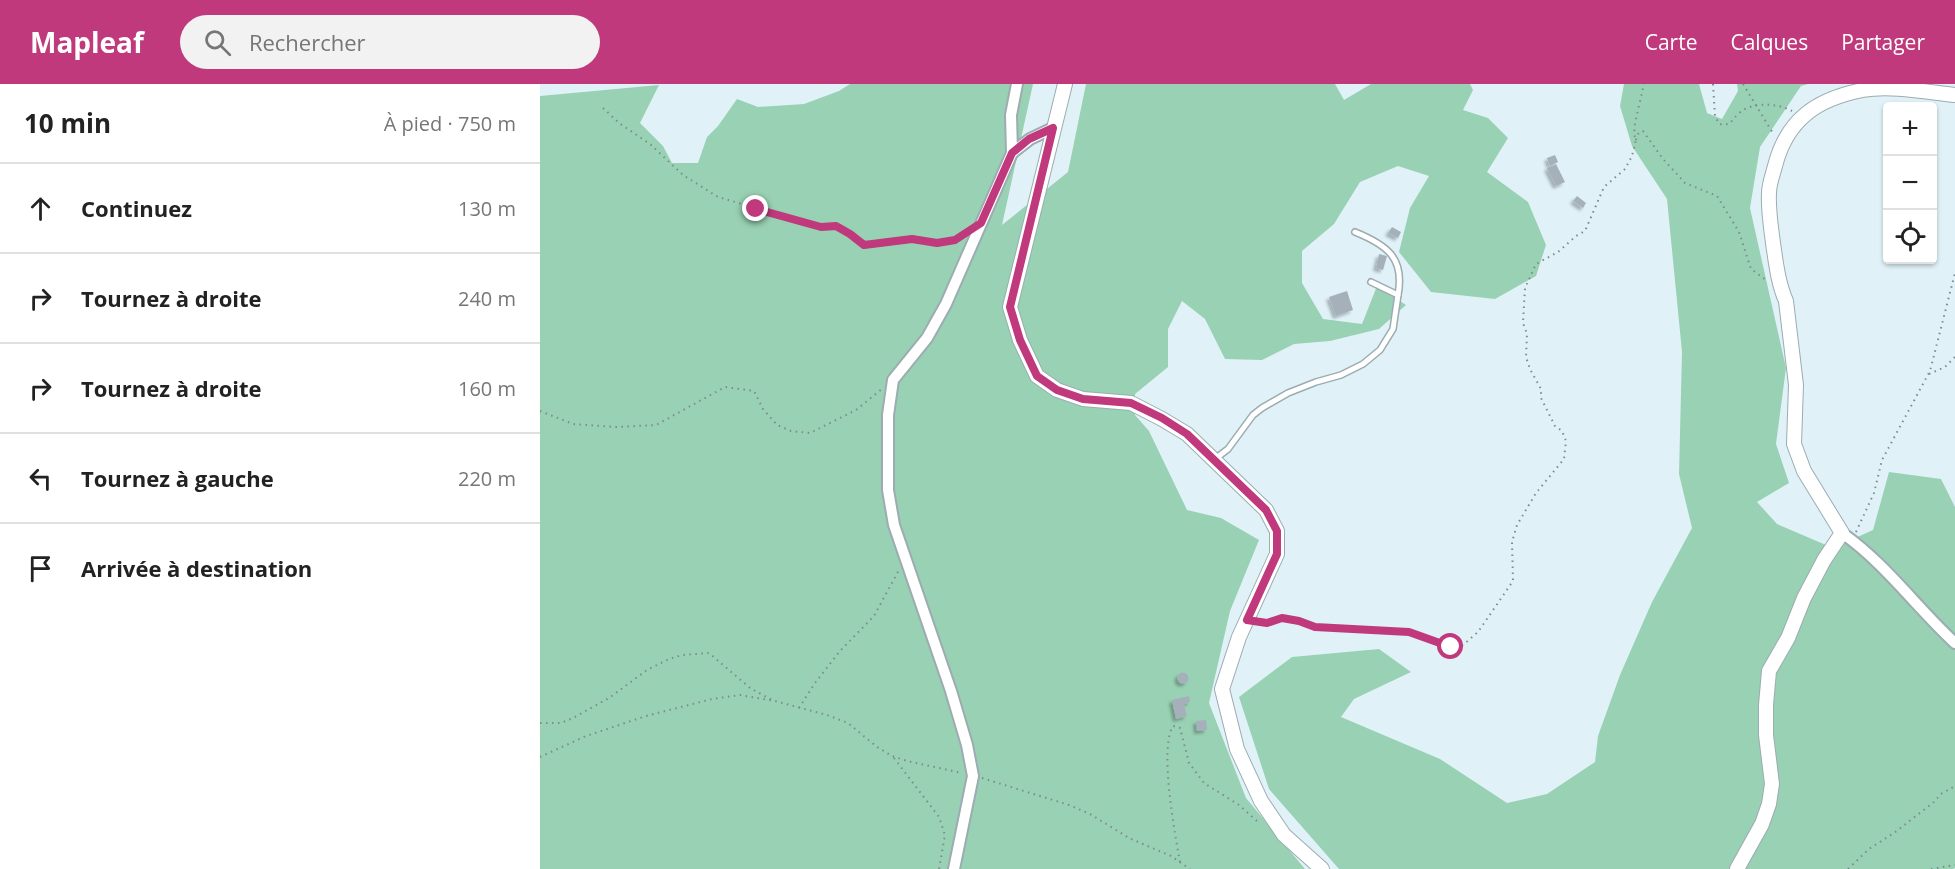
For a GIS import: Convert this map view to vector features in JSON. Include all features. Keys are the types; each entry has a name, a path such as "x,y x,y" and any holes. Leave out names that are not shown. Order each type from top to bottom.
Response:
{"street":[{"path":"954,869 973,776 967,745 951,691 894,525 888,490 888,416 893,380 927,338 946,304 1012,153 1011,115 1017,84"},
{"path":"1065,84 1010,307 1020,340 1037,376 1057,390 1083,399 1131,403 1162,418 1187,434 1266,510 1277,531 1277,554 1239,637 1222,689 1237,749 1261,801 1284,835 1322,869"},
{"path":"1955,95 1883,89 1865,90 1821,104 1799,120 1785,137 1778,153 1769,191 1771,224 1781,291 1786,301 1796,385 1794,444 1804,471 1847,536 1883,566 1929,618 1955,643"},
{"path":"1012,153 1029,139 1053,128"},
{"path":"1737,869 1762,824 1769,804 1772,784 1766,735 1766,705 1769,671 1788,638 1804,598 1824,560 1847,536"}],"lane":[{"path":"1213,459 1228,449 1253,415 1262,408 1298,389 1341,375 1363,364 1380,350 1393,329 1401,278 1391,253 1374,240 1355,232"},
{"path":"1371,282 1398,295"}],"path":[{"path":"1636,140 1635,123 1644,84"},
{"path":"1713,84 1715,116 1719,124 1726,125 1733,122 1738,113 1757,106 1780,105 1792,111 1799,120"},
{"path":"1743,84 1773,135 1778,153"},
{"path":"603,108 650,144 683,175 718,197 821,227 836,226 864,245 912,239 937,243 955,240 964,234"},
{"path":"1247,620 1267,623 1282,618 1315,627 1409,632 1451,647 1463,645 1478,632 1513,581 1512,542 1516,525 1551,472 1564,459 1566,441 1563,431 1555,426 1540,398 1541,388 1526,357 1527,334 1523,323 1525,288 1536,264 1558,252 1585,231 1604,187 1625,169 1632,156 1638,134 1643,131 1663,159 1685,183 1717,196 1739,232 1751,269 1781,291"},
{"path":"1847,536 1874,493 1882,460 1929,374 1937,351 1955,273"},
{"path":"1929,374 1945,367 1955,357"},
{"path":"540,411 573,424 616,427 657,425 725,387 754,391 763,409 777,425 791,431 810,433 856,410 893,380"},
{"path":"799,708 833,660 874,616 906,561"},
{"path":"540,723 561,723 573,718 609,698 647,670 682,655 709,653 750,688 775,701"},
{"path":"540,757 586,736 677,707 740,695 775,701 848,723 877,747 892,756 973,776 1069,805 1090,814 1109,828 1149,845 1190,869"},
{"path":"1180,862 1169,785 1167,743 1173,726 1180,728 1189,763 1204,783 1239,806 1258,822 1276,824"},
{"path":"892,756 939,817 945,835 939,869"},
{"path":"1848,869 1869,849 1894,833 1941,794 1955,786"},
{"path":"1931,869 1955,865"}],"green space":[{"path":"850,84 1033,84 1002,225 1068,172 1086,84 1335,84 1344,100 1371,84 1470,84 1473,90 1463,110 1488,118 1508,138 1487,172 1528,202 1546,245 1536,276 1495,299 1431,292 1399,252 1410,208 1429,176 1398,166 1360,182 1334,224 1302,251 1302,283 1323,319 1362,324 1377,286 1406,305 1379,329 1330,341 1294,344 1262,360 1225,359 1205,319 1182,301 1168,329 1168,367 1135,394 1135,415 1149,431 1187,510 1221,518 1259,540 1230,611 1209,703 1246,798 1305,869 540,869 540,96 659,85 640,123 663,146 672,163 698,163 707,137 718,126 737,99 758,107 804,104 839,91"},
{"path":"1624,84 1699,84 1707,113 1722,119 1738,91 1737,84 1808,84 1801,86 1760,147 1750,208 1786,368 1776,444 1789,483 1757,502 1777,524 1833,548 1873,530 1889,472 1941,479 1955,507 1955,868 1953,869 1339,869 1269,789 1239,697 1292,657 1379,649 1411,672 1354,699 1341,717 1440,759 1507,803 1547,794 1595,762 1598,736 1620,675 1652,602 1692,528 1679,474 1682,352 1667,199 1632,146 1620,106"}],"building":[{"path":"1555,155 1558,162 1550,166 1547,158"},
{"path":"1556,164 1565,182 1556,186 1547,168"},
{"path":"1577,196 1586,203 1583,208 1573,201"},
{"path":"1392,227 1401,232 1398,238 1388,233"},
{"path":"1379,254 1387,256 1383,270 1376,268"},
{"path":"1347,291 1353,310 1336,316 1329,297"},
{"path":"1183,673 1187,674 1187,682 1183,683 1179,682 1178,678 1179,674"},
{"path":"1189,696 1190,702 1184,704 1187,716 1176,719 1172,700"},
{"path":"1206,720 1207,730 1197,731 1196,721"}],"route":[{"path":"756,209 821,227 836,226 864,245 912,239 937,243 955,240 981,223 1012,153 1029,139 1053,128 1010,307 1020,340 1037,376 1057,390 1083,399 1131,403 1162,418 1187,434 1266,510 1277,531 1277,554 1247,620 1267,623 1282,618 1315,627 1409,632 1451,647"}]}
